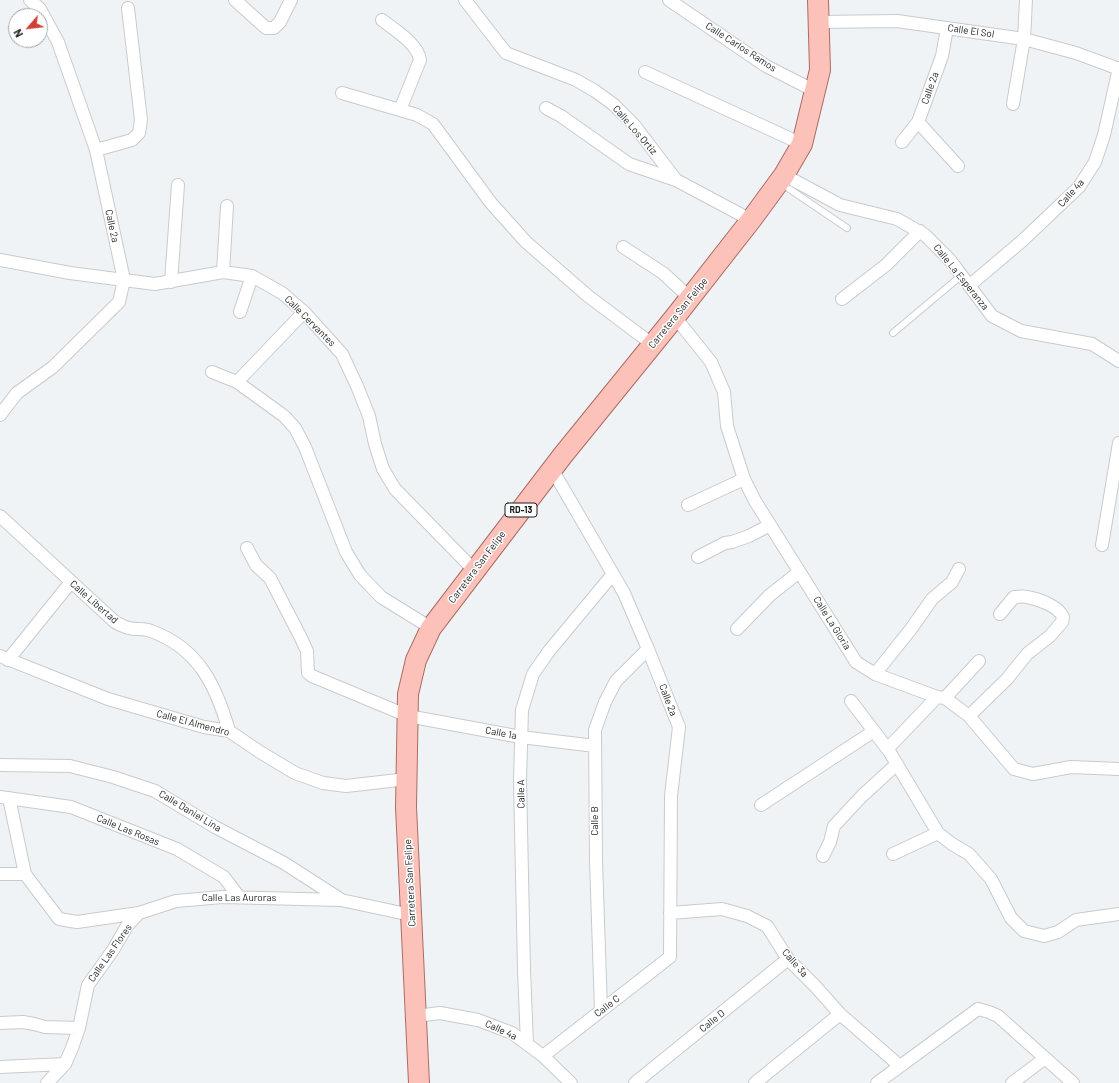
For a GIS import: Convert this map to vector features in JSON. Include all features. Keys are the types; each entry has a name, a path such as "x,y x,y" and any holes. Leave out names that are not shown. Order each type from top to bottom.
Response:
{"main road":[{"name":"Carretera San Felipe","path":"419,1083 406,807 408,694 416,660 431,628 474,570 552,469 690,298 781,178 802,144 820,70 818,0"}],"street":[{"name":"Calle 2a","path":"0,415 17,393 53,367 119,302 124,280 96,150 58,42 40,8 30,0"},
{"path":"234,0 266,28 274,28 280,22 291,0"},
{"name":"Calle Los Ortiz","path":"465,0 503,51 576,80 595,91 613,104 634,125 676,180 750,220"},
{"name":"Calle Carlos Ramos","path":"669,0 755,59 815,91"},
{"path":"1013,104 1024,39 1026,0"},
{"path":"96,150 132,140 138,133 141,120 128,8"},
{"path":"382,20 411,43 419,54 420,60 400,110"},
{"name":"Calle El Sol","path":"819,22 897,21 1024,39 1076,53 1119,68"},
{"name":"Calle 2a","path":"902,142 918,122 942,56 947,28"},
{"name":"Calle 4a","path":"970,286 1022,241 1079,186 1095,162 1104,135 1119,68"},
{"path":"645,72 802,144"},
{"path":"342,94 417,115 433,124 491,202 526,242 588,296 652,344"},
{"path":"546,108 561,116 628,164 676,180"},
{"path":"918,122 958,166"},
{"name":"Calle La Esperanza","path":"781,178 840,205 897,219 920,231 926,235 950,260 992,316 1021,331 1092,344 1119,361"},
{"path":"171,282 178,185"},
{"path":"223,272 227,206"},
{"path":"842,299 886,266 920,231"},
{"path":"623,247 663,273 690,298"},
{"name":"Calle Cervantes","path":"0,260 70,273 155,284 223,272 252,276 282,293 304,312 342,354 369,416 375,444 383,469 395,489 474,570"},
{"path":"240,312 252,276"},
{"path":"237,382 304,312"},
{"name":"Calle La Gloria","path":"675,317 711,362 724,392 727,426 744,479 755,501 856,662 875,674 941,698 969,716 1014,769 1033,774 1071,767 1119,769"},
{"path":"212,372 237,382 284,416 295,428 305,447 346,552 360,575 381,597 431,628"},
{"path":"1102,545 1119,444"},
{"name":"Calle 2a","path":"552,469 624,593 679,727 671,796 670,956"},
{"path":"688,505 744,479"},
{"name":"Calle Libertad","path":"0,516 115,622 129,628 148,630 168,638 188,652 202,667 214,689 224,711 229,731"},
{"path":"698,557 724,543 749,536 770,525"},
{"name":"Calle 1a","path":"247,548 256,565 270,578 300,636 307,651 308,673 312,676 408,716 521,737 595,746"},
{"path":"875,674 911,630 932,599 952,582 959,569"},
{"path":"737,629 770,596 800,572"},
{"name":"Calle A","path":"527,1044 523,954 520,780 522,710 533,674 549,651 614,574"},
{"path":"4,658 71,582"},
{"path":"969,716 1007,679 1027,654 1050,636 1062,622 1063,617 1061,612 1044,602 1028,597 1014,597 1000,614"},
{"name":"Calle B","path":"602,1010 596,861 595,730 605,702 616,681 648,649"},
{"name":"Calle El Almendro","path":"4,658 108,700 204,727 229,731 295,773 323,783 346,786 407,779"},
{"path":"889,751 889,747 892,744 980,661"},
{"path":"850,701 889,751 938,832 952,844 969,854 978,864 991,880 1011,918 1024,931 1044,936 1058,932 1076,920 1119,914"},
{"path":"761,805 874,731"},
{"path":"824,856 830,842 834,826 862,796 897,764"},
{"name":"Calle Daniel Lina","path":"0,765 70,766 113,777 155,791 215,827 284,863 341,900"},
{"name":"Calle Las Auroras","path":"4,797 25,874 59,919 77,922 139,913 176,901 222,897 341,900 411,915"},
{"name":"Calle Las Rosas","path":"4,797 71,807 177,849 224,877 239,897"},
{"path":"893,854 938,832"},
{"path":"0,874 25,874"},
{"name":"Calle 3a","path":"670,913 722,909 747,916 767,926 788,959 840,1014 900,1066"},
{"name":"Calle Las Flores","path":"47,1083 65,1064 80,1028 88,985 113,950 127,926 139,913"},
{"name":"Calle C","path":"544,1056 670,956"},
{"name":"Calle D","path":"636,1083 788,959"},
{"path":"877,1083 978,1009 998,1016 1044,1059 1073,1083"},
{"name":"Calle 4a","path":"416,1016 440,1013 478,1020 512,1033 544,1056 571,1083"},
{"path":"755,1083 840,1014"},
{"path":"0,1023 23,1022 45,1027 80,1028"},
{"path":"1012,1083 1044,1059"},
{"path":"0,1067 65,1064"}],"lane":[{"path":"781,178 847,228"},
{"path":"893,333 962,275"}]}
